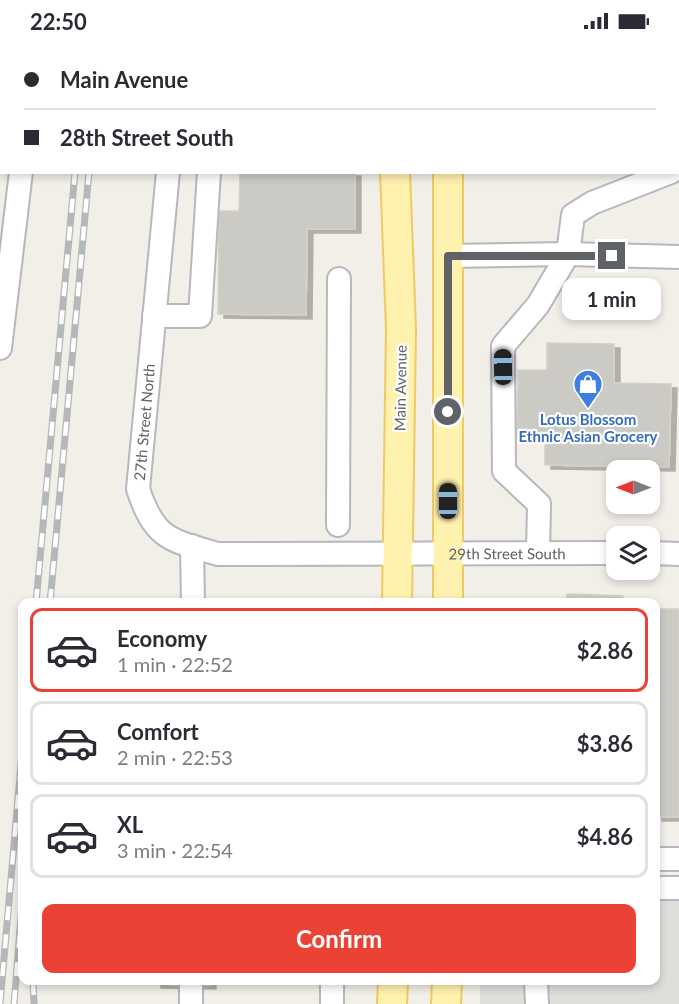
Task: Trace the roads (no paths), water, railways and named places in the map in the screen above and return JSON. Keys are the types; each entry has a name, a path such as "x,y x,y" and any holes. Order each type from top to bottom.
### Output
{"main road":[{"name":"Main Avenue","path":"395,174 400,329 398,598"},
{"path":"432,174 448,302"},
{"path":"447,598 448,174"},
{"path":"392,1004 393,985"},
{"path":"446,1004 447,985"}],"street":[{"path":"0,348 21,174"},
{"name":"27th Street North","path":"168,174 138,489 148,517 171,540 218,554 398,554"},
{"path":"154,316 200,316 209,174"},
{"path":"538,553 539,504 504,471 502,346 537,305 568,254 573,215 592,203 666,174"},
{"path":"448,256 568,254 679,257"},
{"path":"338,525 339,279"},
{"path":"192,546 193,598"},
{"name":"29th Street South","path":"398,554 606,553"},
{"path":"660,553 679,554"},
{"path":"660,859 679,859"},
{"path":"660,888 679,888"},
{"path":"191,985 191,1004"},
{"path":"332,985 332,1004"},
{"path":"536,985 537,1004"}],"railway":[{"path":"36,598 75,174"},
{"path":"50,598 89,174"},
{"path":"0,1004 18,799"},
{"path":"14,1004 18,955"},
{"path":"33,985 34,1004"}],"place":[{"name":"Lotus Blossom Ethnic Asian Grocery","path":"588,410"}]}
